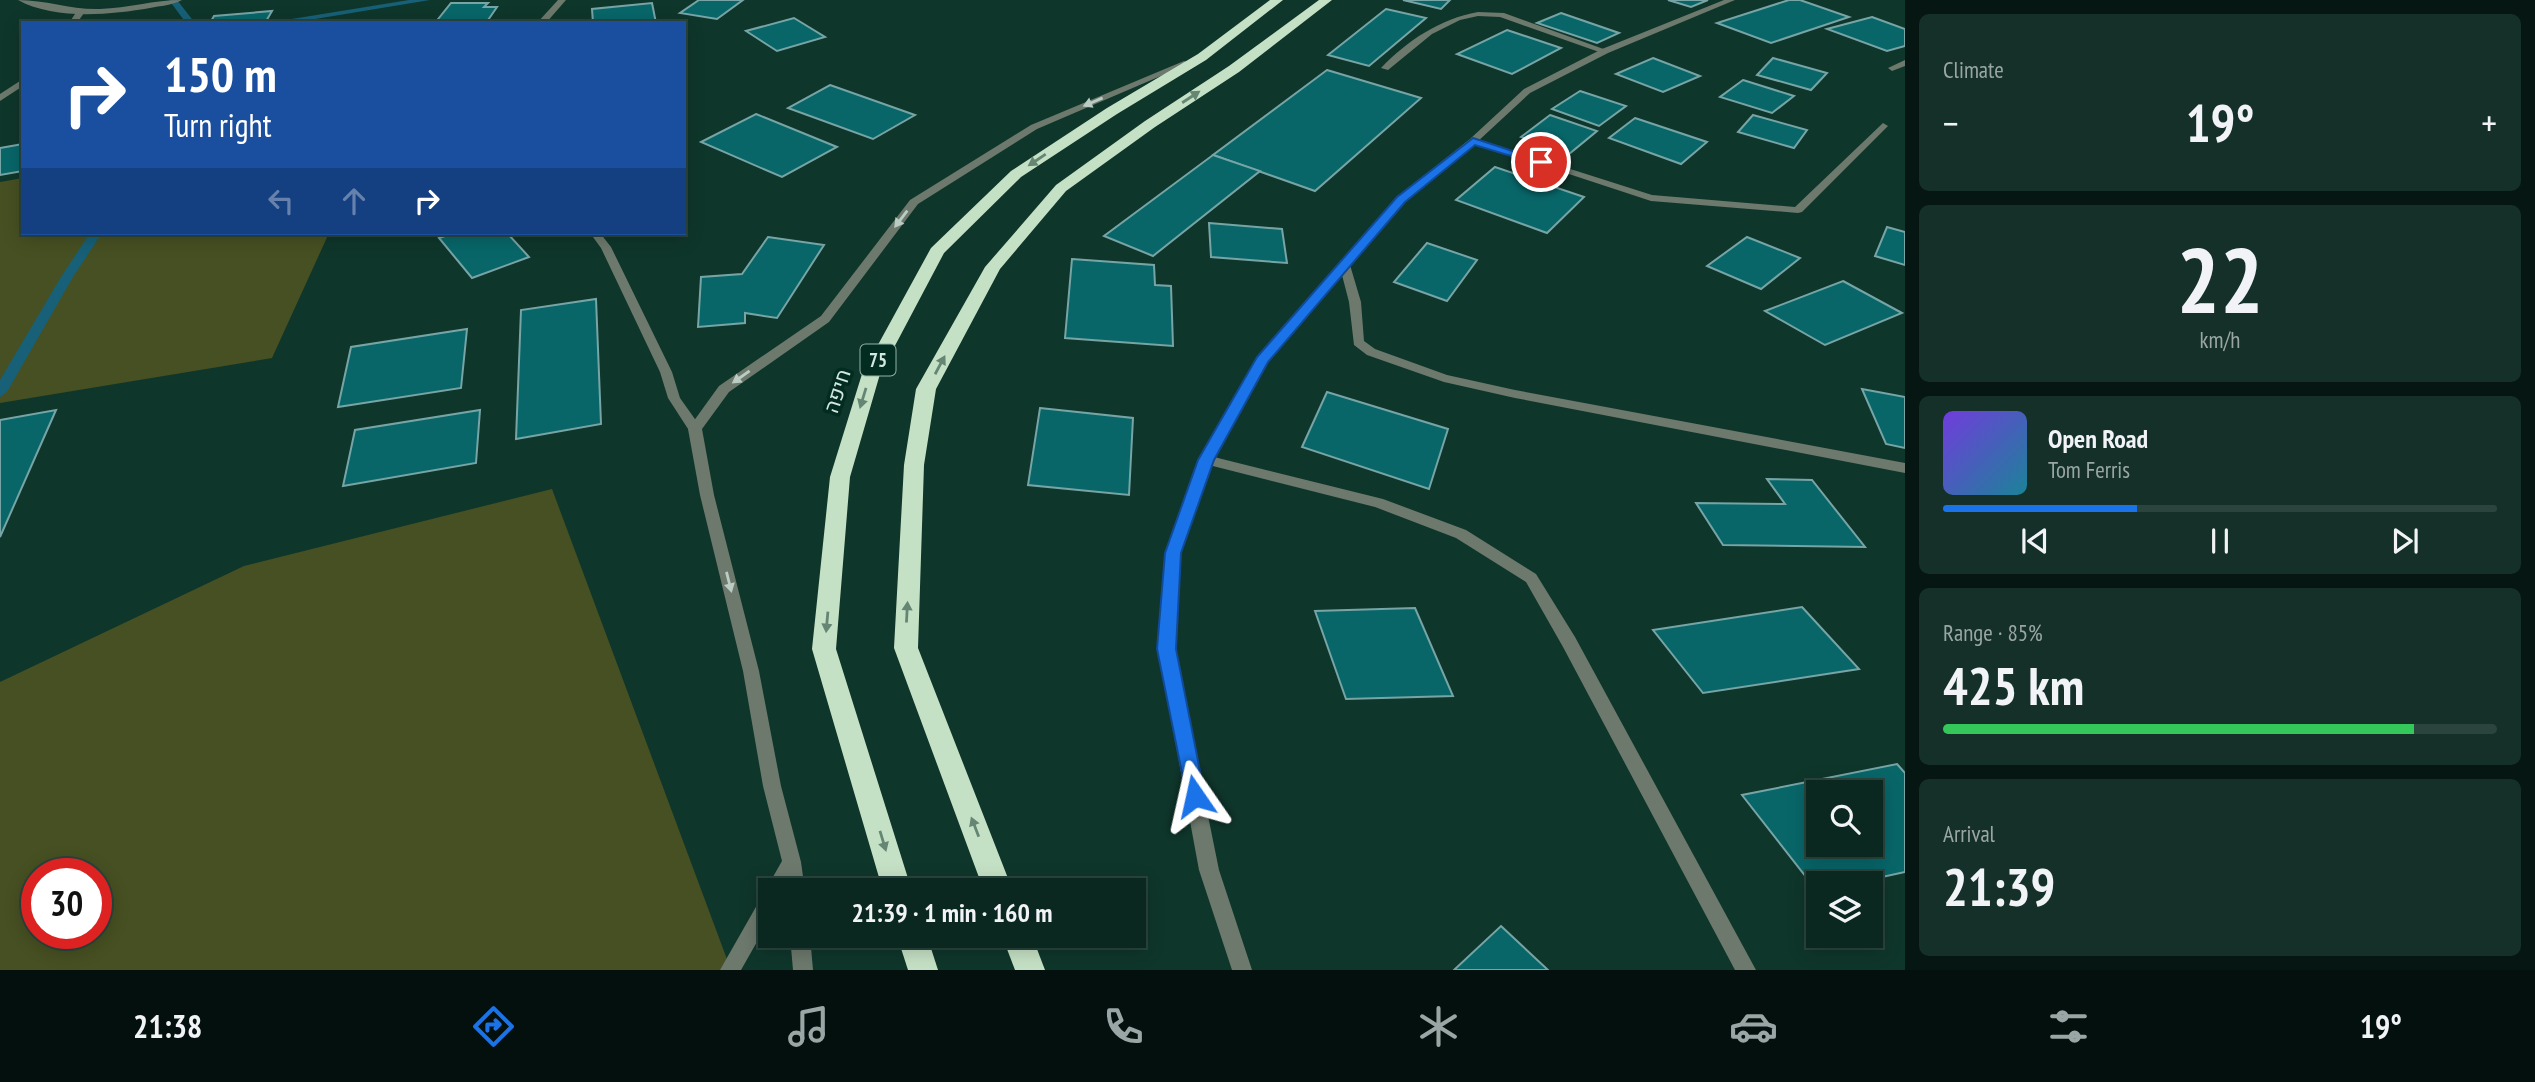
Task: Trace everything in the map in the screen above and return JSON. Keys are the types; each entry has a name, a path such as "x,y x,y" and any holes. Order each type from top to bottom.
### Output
{"highway":[{"name":"חיפה","path":"894,878 824,649 840,477 871,374 937,251 1016,174 1112,111 1202,57 1278,0"},
{"path":"994,878 906,648 914,465 926,390 993,267 1060,188 1234,69 1326,0"},
{"path":"1022,948 1030,970"}],"street":[{"path":"22,0 51,10 80,13 104,12 178,0"},
{"path":"543,21 562,0"},
{"path":"1242,970 1209,870 1166,649 1173,553 1206,460 1262,360 1401,200 1473,141 1527,91 1605,51 1731,0"},
{"path":"74,21 80,13"},
{"path":"1385,68 1429,32 1458,18 1478,14 1500,15 1605,51"},
{"path":"695,429 724,389 825,319 914,202 1034,127 1202,57"},
{"path":"1892,68 1905,63"},
{"path":"0,98 21,83"},
{"path":"1473,141 1651,198 1798,210 1883,125"},
{"path":"597,235 606,247 666,372 674,398 695,429 707,495 751,671 772,786 794,878"},
{"path":"1344,263 1355,302 1359,342 1371,352 1444,378 1515,394 1905,468"},
{"path":"1206,460 1378,503 1461,534 1531,578 1576,654 1746,970"},
{"path":"783,878 792,862"},
{"path":"730,970 758,921"},
{"path":"801,948 803,970"}],"green space":[{"path":"21,178 21,235 328,235 272,358 0,403 0,182"},
{"path":"552,489 731,970 0,970 0,682 244,566"}],"building":[{"path":"699,0 743,0 717,19 680,13"},
{"path":"1403,0 1450,0 1441,9"},
{"path":"1668,0 1708,0 1691,7"},
{"path":"1789,0 1800,0 1849,17 1771,43 1717,23"},
{"path":"451,3 488,3 484,7 497,7 487,21 437,21"},
{"path":"652,3 656,21 593,21 592,9"},
{"path":"1386,9 1426,18 1369,66 1328,55"},
{"path":"272,11 266,21 211,21 214,16"},
{"path":"1561,13 1619,33 1597,43 1537,23"},
{"path":"1872,17 1905,29 1905,46 1887,51 1827,29"},
{"path":"794,18 825,37 777,51 746,31"},
{"path":"1507,30 1561,48 1512,74 1457,54"},
{"path":"1653,58 1700,76 1663,92 1616,74"},
{"path":"1773,58 1827,73 1811,90 1757,75"},
{"path":"1327,70 1421,98 1315,191 1213,155"},
{"path":"1743,80 1794,96 1772,113 1720,97"},
{"path":"830,85 915,115 873,139 788,108"},
{"path":"1580,91 1626,106 1599,126 1552,109"},
{"path":"756,114 837,147 782,177 701,142"},
{"path":"1550,115 1597,131 1569,154 1521,137"},
{"path":"1753,115 1807,130 1794,148 1738,132"},
{"path":"1635,118 1707,142 1681,164 1609,138"},
{"path":"21,144 21,171 0,175 0,148"},
{"path":"1213,155 1260,171 1153,256 1104,236"},
{"path":"1495,167 1584,197 1547,233 1456,200"},
{"path":"1209,223 1282,229 1287,263 1211,257"},
{"path":"1887,227 1905,232 1905,265 1875,256"},
{"path":"448,235 509,235 529,257 472,278 439,238"},
{"path":"768,237 824,245 777,318 745,313 745,323 698,327 701,277 742,274"},
{"path":"1747,237 1800,258 1761,289 1707,266"},
{"path":"1427,243 1477,260 1447,301 1394,282"},
{"path":"1072,259 1154,265 1155,285 1171,286 1173,346 1065,338"},
{"path":"1843,281 1902,313 1825,345 1765,311"},
{"path":"596,299 601,424 516,439 521,310"},
{"path":"467,329 461,388 338,407 351,347"},
{"path":"1862,389 1905,397 1905,448 1886,444"},
{"path":"1327,392 1448,429 1429,489 1302,447"},
{"path":"1040,408 1133,418 1129,495 1028,485"},
{"path":"56,410 0,537 0,420"},
{"path":"480,410 476,463 343,486 355,430"},
{"path":"1767,479 1812,480 1865,547 1723,545 1696,503 1785,504"},
{"path":"1802,607 1859,669 1703,693 1653,630"},
{"path":"1415,608 1453,696 1346,699 1315,611"},
{"path":"1897,764 1905,773 1905,872 1883,877 1883,871 1806,871 1806,877 1742,795 1806,782 1806,857 1883,857 1883,780 1817,780"},
{"path":"1501,926 1548,970 1454,970"}],"waterway":[{"path":"173,0 189,21"},
{"path":"284,21 426,0"},
{"path":"0,392 95,235"}],"route":[{"path":"1195,796 1166,649 1173,553 1206,460 1262,360 1401,200 1473,141 1541,162"}]}
